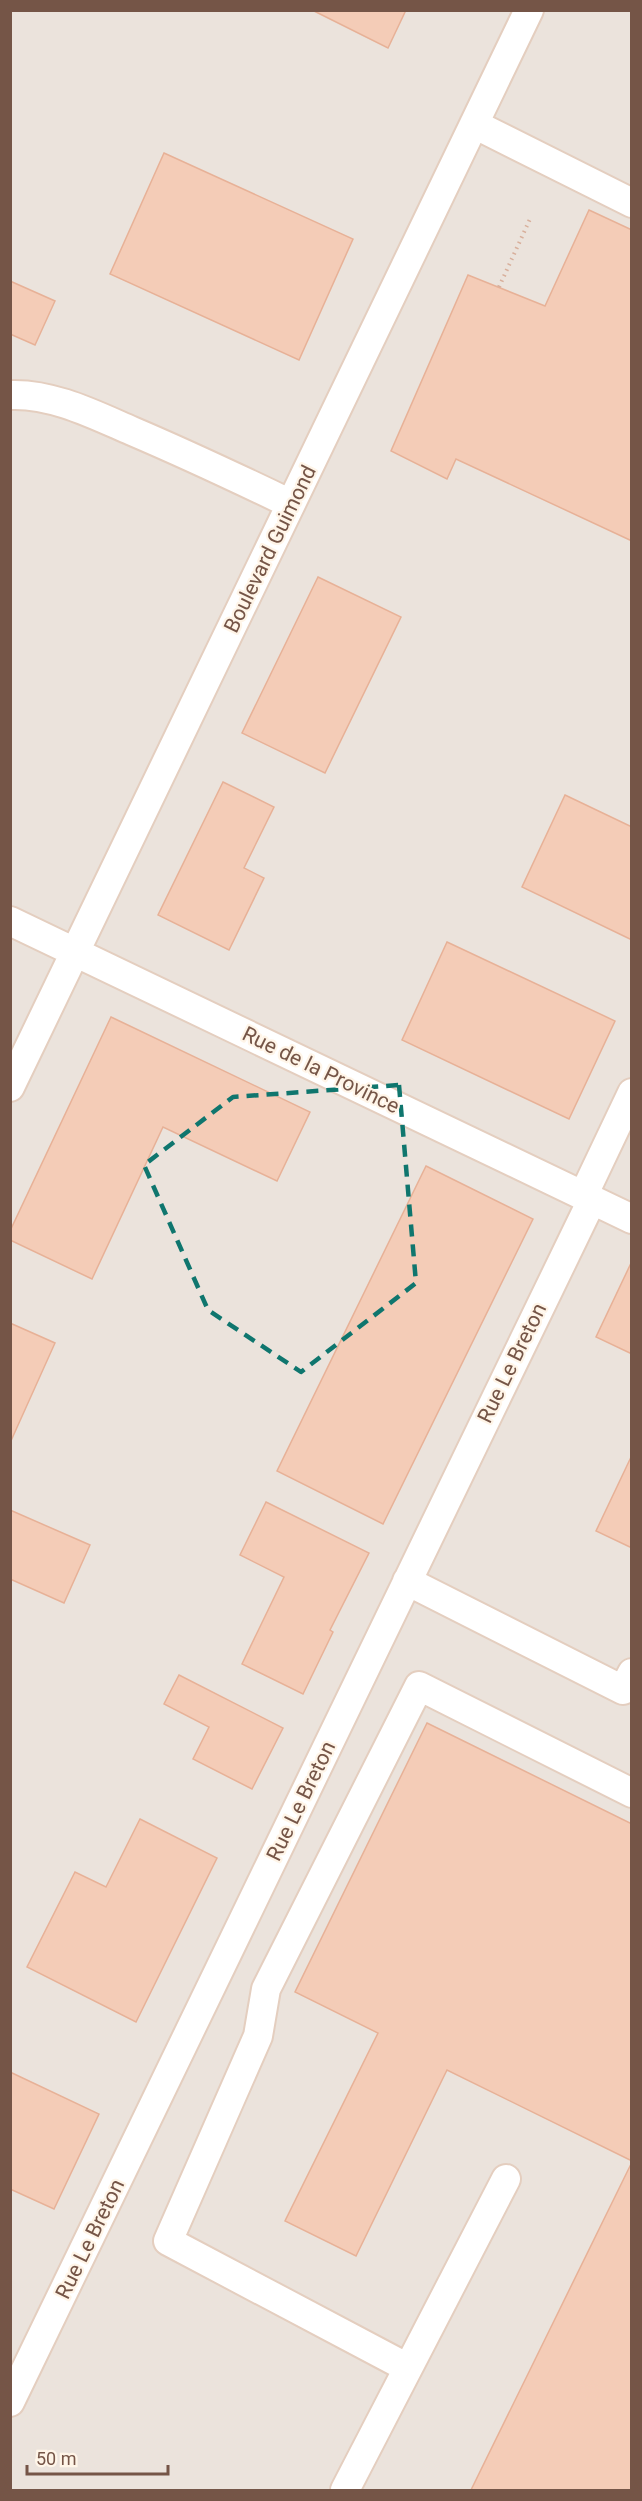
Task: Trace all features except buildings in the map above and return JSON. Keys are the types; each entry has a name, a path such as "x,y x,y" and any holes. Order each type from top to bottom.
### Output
{"street":[{"name":"Boulevard Guimond","path":"10,1087 529,10"},
{"path":"474,124 632,203"},
{"path":"10,395 28,394 90,413 179,451 291,504"},
{"name":"Rue de la Province","path":"10,921 632,1219"},
{"name":"Rue Le Breton","path":"10,2402 407,1581 587,1198 632,1093"},
{"path":"407,1581 623,1690 632,1673"},
{"path":"408,2368 168,2241 258,2036 266,1989 419,1686 632,1793"},
{"path":"345,2490 506,2179"}],"path":[{"path":"499,287 530,219"}],"highlighted area":[{"path":"399,1085 416,1283 301,1372 208,1310 144,1165 233,1097"}],"shaded area":[{"path":"11,11 631,11 631,2490 11,2490"}]}
